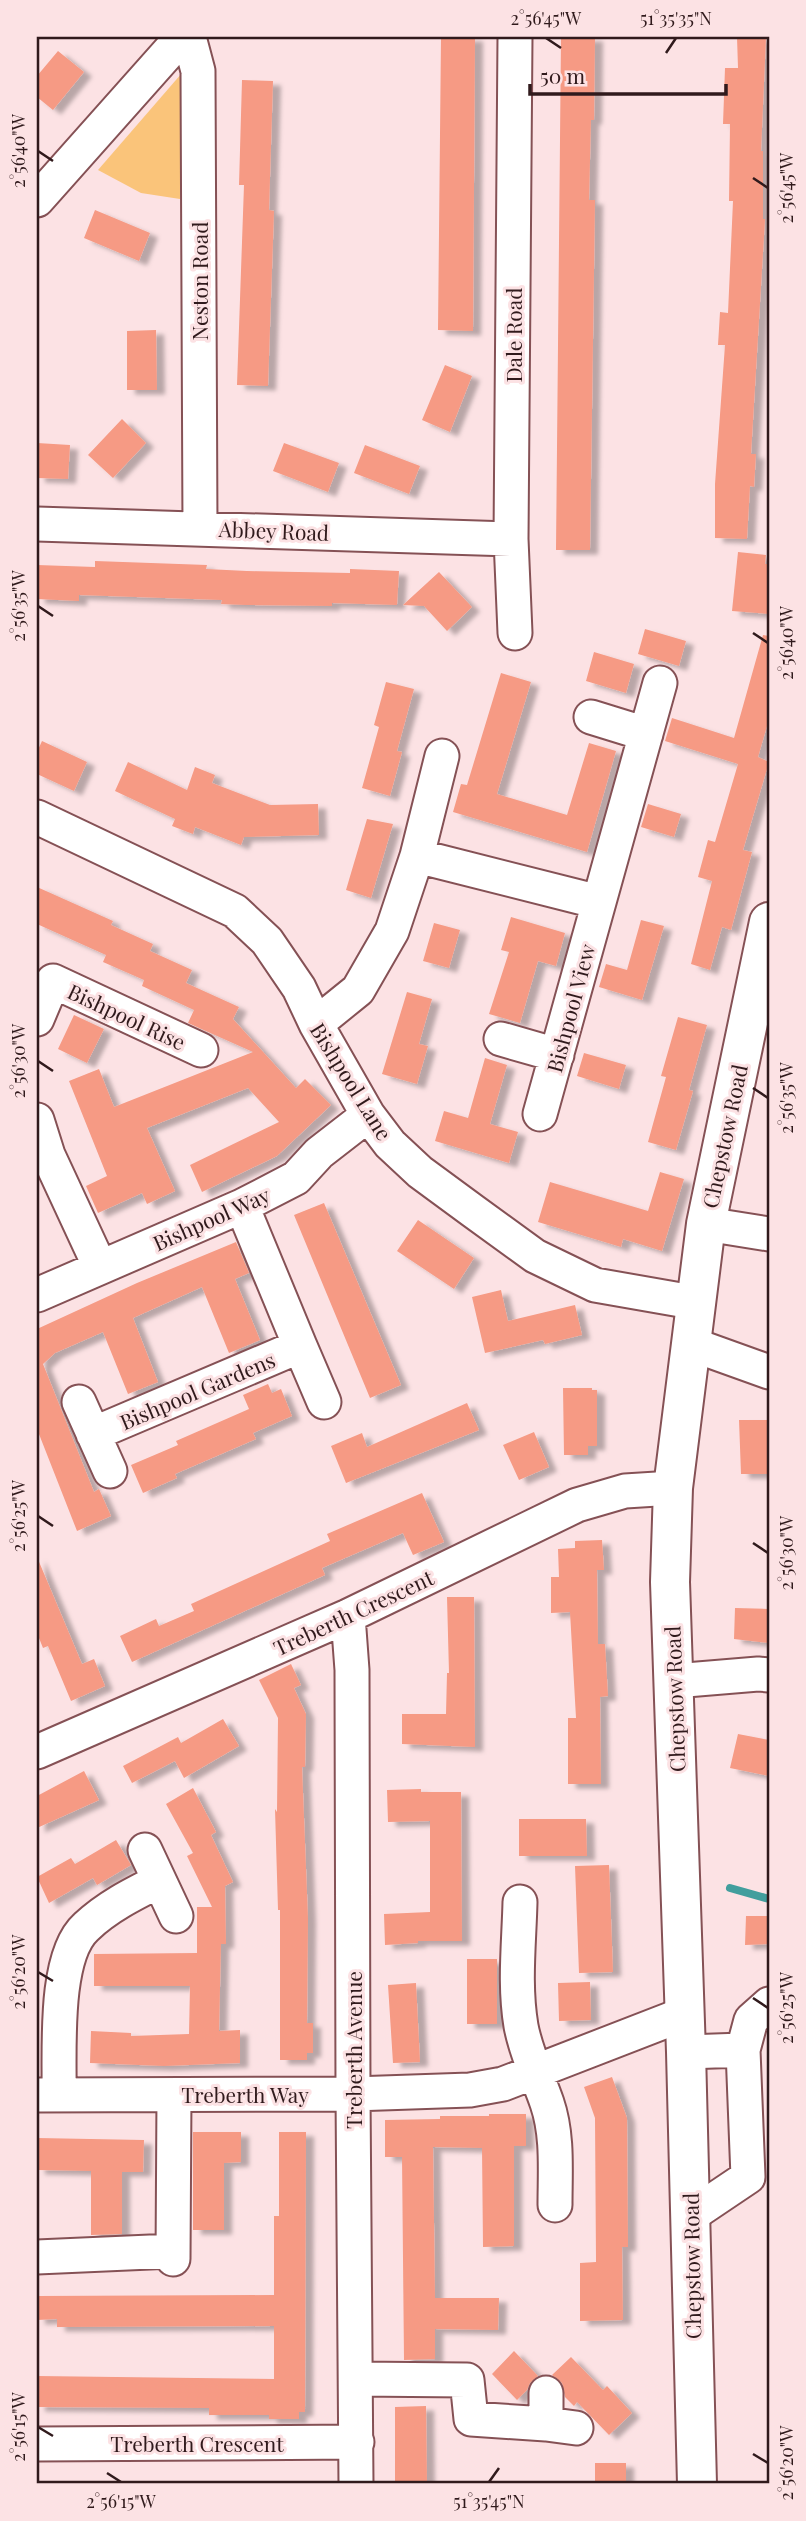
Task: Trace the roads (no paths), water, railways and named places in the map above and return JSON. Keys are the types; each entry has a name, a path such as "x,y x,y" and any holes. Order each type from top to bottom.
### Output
{"main road":[{"name":"Chepstow Road","path":"697,2484 670,1582 673,1488 706,1224 769,922"}],"street":[{"path":"37,200 181,37"},
{"name":"Neston Road","path":"188,37 198,71 200,528"},
{"name":"Dale Road","path":"515,37 512,538 515,633"},
{"name":"Abbey Road","path":"37,524 512,538"},
{"name":"Bishpool View","path":"540,1114 660,683"},
{"path":"591,717 646,734"},
{"path":"316,1024 358,990 392,931 417,856 442,756"},
{"name":"Bishpool Lane","path":"37,817 235,911 267,941 299,988 316,1024 368,1115 390,1144 420,1172 535,1256 595,1285 698,1303"},
{"path":"417,856 599,902"},
{"name":"Bishpool Rise","path":"37,1019 53,981 201,1050"},
{"path":"501,1039 557,1055"},
{"name":"Bishpool Way","path":"37,1295 242,1206 296,1178 319,1153 368,1115"},
{"path":"37,1120 48,1156 100,1266"},
{"name":"Bishpool Gardens","path":"242,1206 324,1402"},
{"path":"706,1224 769,1234"},
{"path":"691,1344 769,1372"},
{"name":"Bishpool Gardens","path":"93,1434 300,1346"},
{"name":"Bishpool Gardens","path":"79,1402 110,1471"},
{"name":"Treberth Crescent","path":"40,1743 348,1616 576,1505 625,1491 673,1488"},
{"name":"Treberth Avenue","path":"348,1616 352,1671 356,2484"},
{"path":"674,1681 769,1675"},
{"path":"145,1850 176,1916"},
{"path":"48,2095 67,1957 83,1928 113,1905 159,1881"},
{"path":"520,1902 517,1987 521,2027 534,2073 548,2104 555,2140 555,2205"},
{"path":"690,2216 748,2177 743,2050 751,2021 769,2004"},
{"name":"Treberth Way","path":"48,2095 353,2094 470,2090 503,2084 534,2073 684,2014"},
{"path":"686,2052 743,2050"},
{"path":"37,2257 173,2255 174,2095"},
{"path":"356,2379 467,2380 471,2419 556,2415"},
{"name":"Treberth Crescent","path":"37,2444 356,2442"}],"waterway":[{"path":"730,1888 769,1899"}]}
